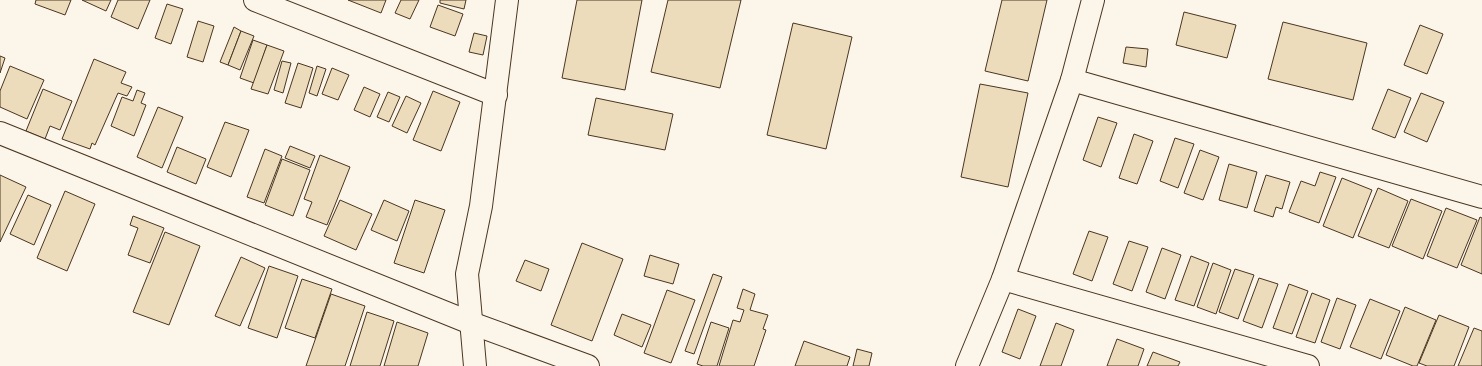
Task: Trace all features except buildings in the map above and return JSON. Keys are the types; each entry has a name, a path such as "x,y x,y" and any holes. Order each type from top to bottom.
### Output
{"street":[{"path":"255,0 496,95"},
{"path":"475,366 467,274 481,206 507,0"},
{"path":"967,366 1003,279 1072,80 1093,0"},
{"path":"1072,80 1482,197"},
{"path":"0,133 471,323 588,366"},
{"path":"1003,279 1308,366"}]}
